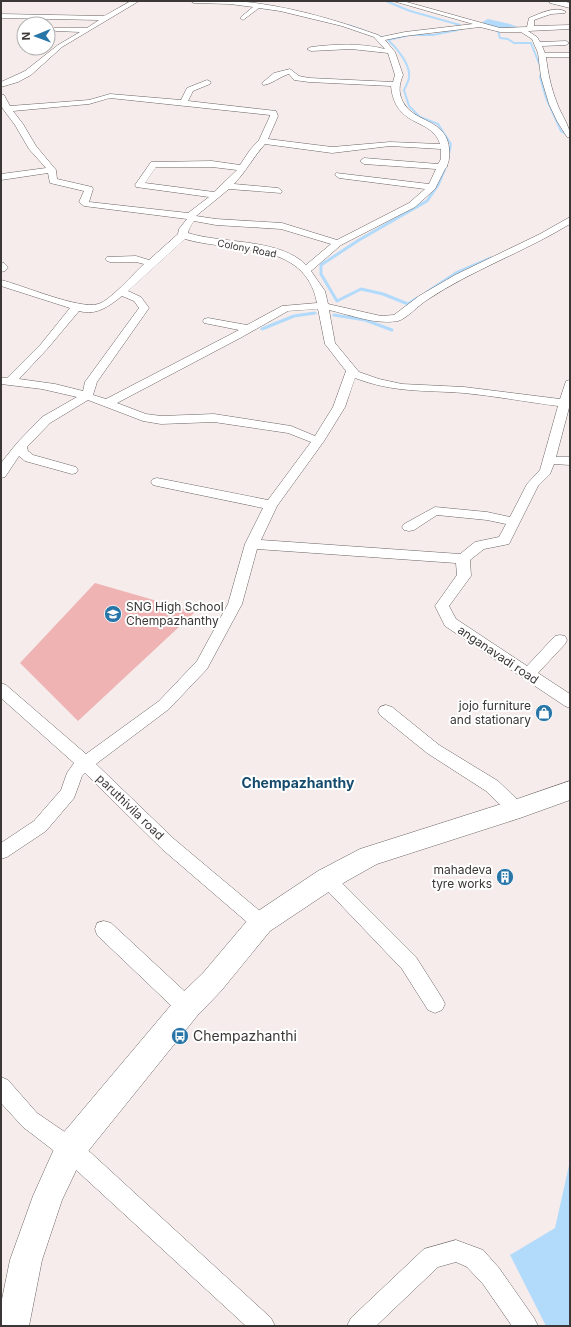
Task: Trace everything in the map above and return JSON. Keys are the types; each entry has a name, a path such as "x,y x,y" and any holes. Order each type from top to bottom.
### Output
{"main road":[{"path":"13,1326 26,1260 48,1196 70,1149 187,1007 212,982 261,923 327,879 369,856 517,810 570,790"}],"street":[{"path":"1,85 28,73 60,46 136,1"},
{"path":"194,1 206,4 235,2 280,9 369,32 381,39 391,52 398,75 396,95 403,110 410,116 434,128 442,137 446,159 432,188 412,205 338,243 306,270"},
{"path":"396,1 500,30 570,27"},
{"path":"553,1 570,6"},
{"path":"243,18 258,6"},
{"path":"530,28 531,19 550,12 563,12"},
{"path":"1,16 105,18"},
{"path":"381,39 405,34 484,25"},
{"path":"56,29 88,30"},
{"path":"522,30 535,38 542,55 545,77 553,104 560,121 570,135"},
{"path":"537,44 566,43"},
{"path":"311,49 354,46 374,48 391,52"},
{"path":"542,55 570,55"},
{"path":"266,83 277,75 290,71 298,78 309,80 396,84"},
{"path":"183,103 190,90 208,82"},
{"path":"1,283 76,308 84,309 102,307 121,292 183,235 184,229 191,217 227,186 243,168 253,152 263,141 274,116 273,113 110,96 89,102 5,108"},
{"path":"1,97 5,108 19,124 32,147 52,170 53,181 88,189 84,202 87,204 177,213 216,222 282,226 338,243"},
{"path":"263,141 318,149 402,154 443,167"},
{"path":"364,161 445,147"},
{"path":"217,194 139,185 154,164 212,164 243,168"},
{"path":"1,177 52,170"},
{"path":"339,175 432,188"},
{"path":"227,186 278,191"},
{"path":"107,403 137,389 286,308 324,306 381,319 397,318 423,298 459,277 543,236 570,220"},
{"name":"Colony Road","path":"183,235 196,239 231,243 277,252 299,262 320,291 330,344 352,372 376,382 402,387 464,390 563,404"},
{"path":"110,259 136,259 151,263"},
{"path":"1,265 3,267 1,269"},
{"path":"1,474 8,462 21,446 46,420 87,396 91,382 144,308 142,302 121,292"},
{"path":"5,381 30,363 76,308"},
{"path":"208,321 249,329"},
{"path":"1,852 40,826 68,793 75,773 85,763 164,705 202,665 234,604 252,544 272,505 318,441 338,407 352,372"},
{"path":"5,381 42,386 87,396 143,417 161,420 214,418 291,430 318,441"},
{"path":"252,544 464,559 480,545 504,541 533,484 546,471 563,404 570,384"},
{"path":"21,446 22,452 29,458 72,470"},
{"path":"549,460 570,461"},
{"path":"158,482 272,505"},
{"path":"409,527 435,511 487,516 514,522"},
{"name":"anganavadi road","path":"464,559 464,576 442,606 450,622 570,702"},
{"path":"528,675 560,640"},
{"name":"paruthivila road","path":"1,689 85,763 168,844 261,923"},
{"path":"386,711 433,749 492,786 517,810"},
{"path":"327,879 409,963 435,1004"},
{"path":"104,929 187,1007"},
{"path":"1,1087 30,1120 70,1149 263,1326"},
{"path":"359,1326 432,1257 456,1251 475,1258 491,1276 526,1326"}],"shaded area":[{"path":"95,583 195,612 78,721 20,663"}],"water":[{"path":"488,19 520,28 495,28 482,22"},
{"path":"570,1161 570,1326 546,1326 510,1255 555,1228"}],"waterway":[{"path":"386,1 410,11 460,25"},
{"path":"348,25 381,37"},
{"path":"450,148 451,144 438,124 420,117 409,106 404,90 409,78 408,68 399,52 388,40 410,35 433,35 462,29"},
{"path":"498,31 500,38 508,39 514,43 531,43 542,71 540,77 546,98 561,131 570,137"},
{"path":"417,298 408,304 383,294 361,289 337,301 321,274 321,265 359,240 427,201 438,185 446,166 450,147"},
{"path":"427,292 456,273 491,258"},
{"path":"262,329 294,316 315,313"},
{"path":"334,315 365,320 392,330"}],"place":[{"name":"SNG High School Chempazhanthy","path":"113,614"},
{"name":"jojo furniture and stationary","path":"544,713"},
{"name":"mahadeva tyre works","path":"505,877"},
{"name":"Chempazhanthi","path":"180,1036"}],"district":[{"name":"Chempazhanthy","path":"298,783"}]}
